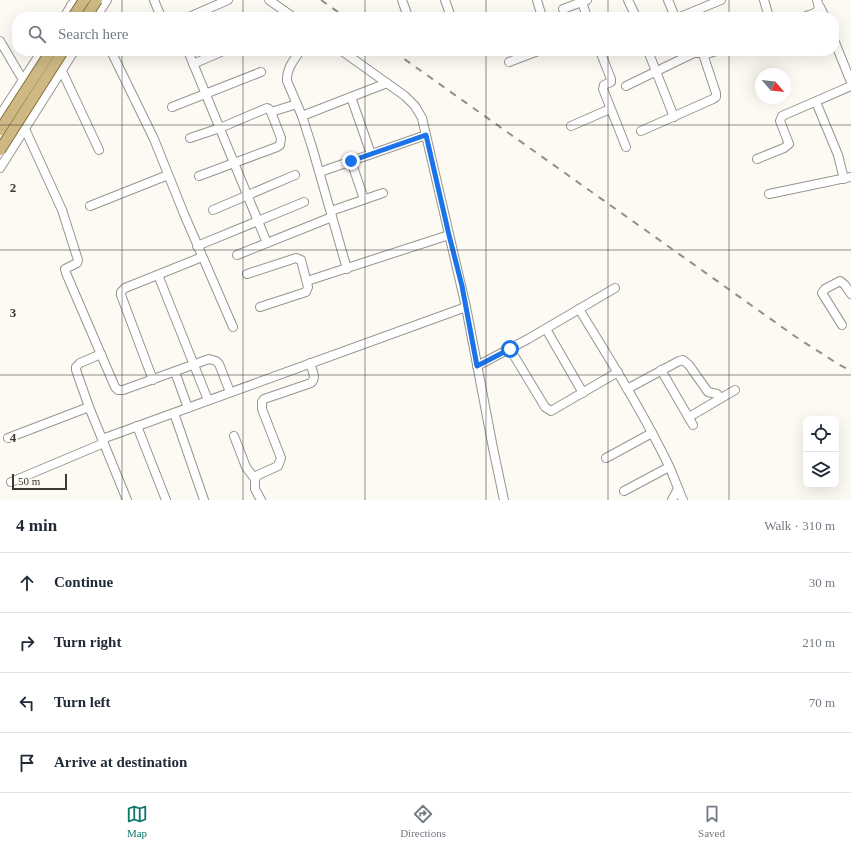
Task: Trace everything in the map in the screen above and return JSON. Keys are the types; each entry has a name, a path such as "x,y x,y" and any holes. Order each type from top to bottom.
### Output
{"main road":[{"path":"76,12 84,0"},
{"path":"89,12 97,0"},
{"path":"0,130 48,56"},
{"path":"0,150 60,56"}],"street":[{"path":"99,12 107,0"},
{"path":"154,0 159,12"},
{"path":"200,12 228,0"},
{"path":"269,0 286,12"},
{"path":"402,0 406,12"},
{"path":"445,0 449,12"},
{"path":"537,0 541,12"},
{"path":"628,0 634,12"},
{"path":"668,0 673,12"},
{"path":"692,12 721,0"},
{"path":"764,0 768,12"},
{"path":"563,9 585,1 586,12"},
{"path":"67,12 73,2 85,12"},
{"path":"816,12 819,10 818,3"},
{"path":"818,3 822,12"},
{"path":"0,42 23,80"},
{"path":"839,52 851,82"},
{"path":"38,56 1,114 26,129 66,220 78,260 65,270 115,387 118,390 123,390 209,359 216,361 219,364 230,392"},
{"path":"44,56 62,70 99,150"},
{"path":"0,168 71,56"},
{"path":"113,56 147,124 197,246 233,327"},
{"path":"190,56 267,243"},
{"path":"194,64 212,56"},
{"path":"297,56 288,69 286,76 287,81 302,116 320,172 347,269"},
{"path":"349,56 405,96 415,106 422,118 466,307 504,500"},
{"path":"509,62 525,56"},
{"path":"602,56 611,79 610,82 603,87 610,109 626,147"},
{"path":"650,56 674,117"},
{"path":"626,86 688,56"},
{"path":"641,130 674,117 716,97 716,93 704,61 705,56"},
{"path":"172,107 261,72"},
{"path":"302,116 387,83"},
{"path":"757,159 784,148 789,144 780,122 782,116 851,86"},
{"path":"351,97 371,154"},
{"path":"769,194 847,178 816,102"},
{"path":"271,112 297,104"},
{"path":"190,138 220,128 267,108 271,112 281,138 280,145 277,147 199,176"},
{"path":"571,126 610,109"},
{"path":"320,172 426,135"},
{"path":"351,161 364,199"},
{"path":"90,206 168,176"},
{"path":"213,210 295,176"},
{"path":"237,255 364,199 382,193"},
{"path":"197,246 304,202"},
{"path":"307,282 449,235"},
{"path":"154,380 121,292 125,288 202,257"},
{"path":"247,274 298,258 301,260 308,287 306,292 260,307"},
{"path":"158,275 208,400"},
{"path":"842,325 822,293 825,289 840,281 846,285 851,294"},
{"path":"477,366 546,329 615,288"},
{"path":"11,482 136,426 466,307"},
{"path":"579,309 618,372 652,433 683,500"},
{"path":"546,329 584,393"},
{"path":"510,349 547,410 551,411 618,372"},
{"path":"101,354 80,363 76,367 89,406 127,500"},
{"path":"627,388 683,360 689,365 708,392 717,394 721,398"},
{"path":"255,479 258,475 278,466 281,462 281,458 262,409 262,402 264,399 314,381 310,363"},
{"path":"661,370 693,425"},
{"path":"175,372 188,408"},
{"path":"689,418 735,390"},
{"path":"8,438 89,406"},
{"path":"174,413 204,500"},
{"path":"136,426 166,500"},
{"path":"606,458 652,433"},
{"path":"234,436 246,467 255,479 255,489 261,500"},
{"path":"624,491 669,467"},
{"path":"672,500 678,489"}],"railway":[{"path":"321,0 338,12"},
{"path":"400,56 796,337 851,371"}],"route":[{"path":"351,161 426,135 433,170 462,286 477,366 510,349"}]}
